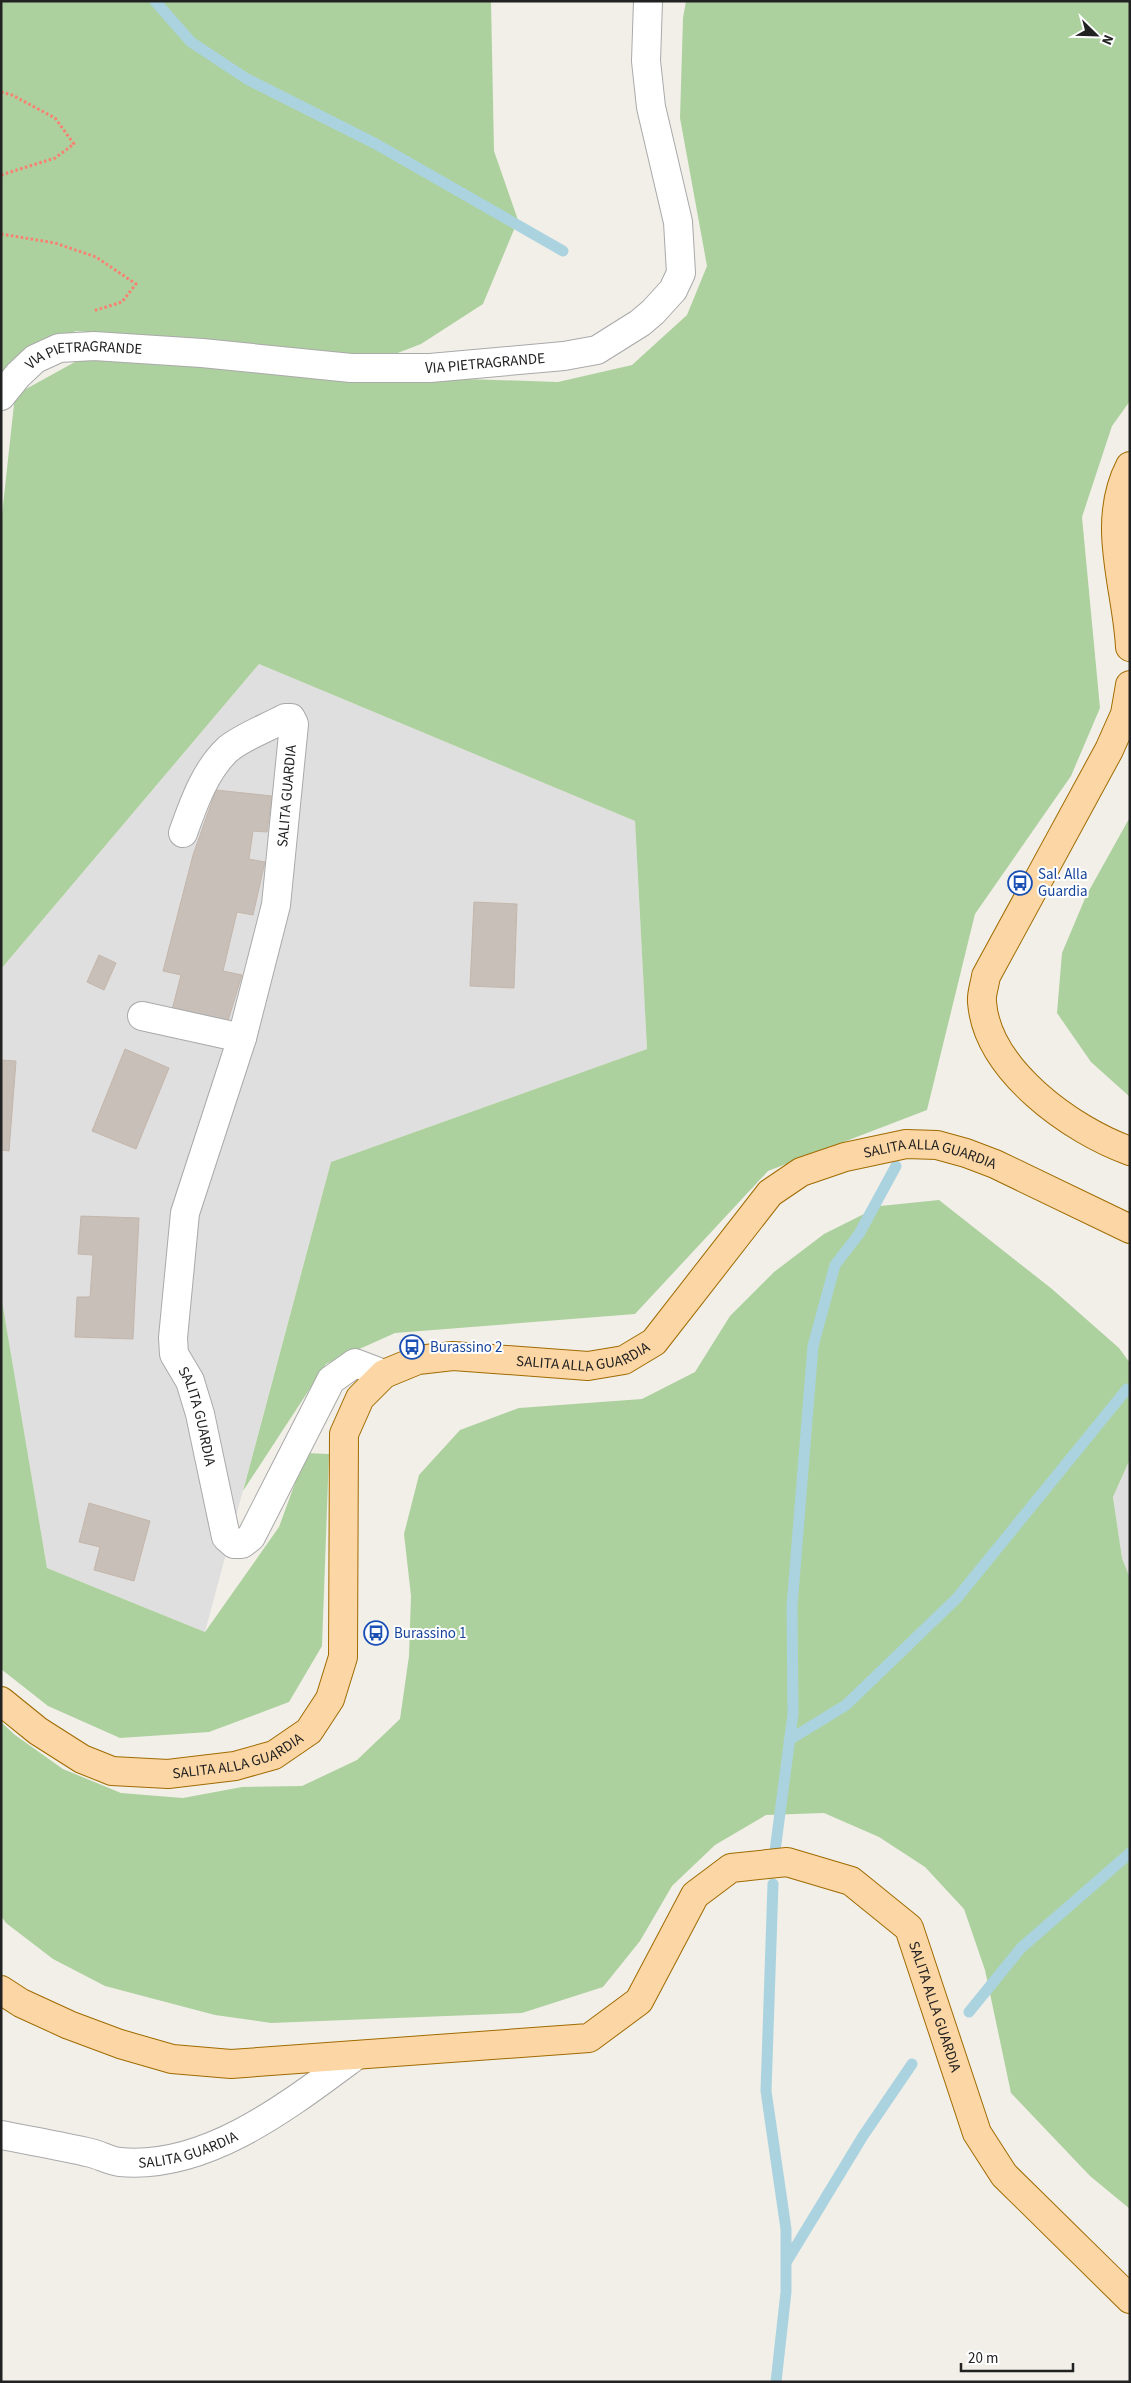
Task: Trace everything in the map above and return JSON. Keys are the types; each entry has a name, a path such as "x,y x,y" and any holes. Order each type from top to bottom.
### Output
{"main road":[{"path":"1130,466 1124,478 1116,507 1115,546 1129,622 1130,648"},
{"path":"1130,685 1125,714 1109,750 986,976 982,1001 990,1037 1010,1069 1046,1102 1084,1129 1130,1151"},
{"name":"SALITA ALLA GUARDIA","path":"1,1701 38,1731 82,1760 112,1771 168,1774 235,1766 274,1755 308,1731 330,1699 343,1657 344,1434 360,1398 384,1374 418,1360 453,1356 588,1366 624,1360 654,1342 770,1193 801,1172 845,1156 906,1144 937,1145 966,1152 995,1164 1130,1229"},
{"name":"SALITA ALLA GUARDIA","path":"1,1990 21,2003 69,2025 120,2044 172,2059 231,2064 354,2057 589,2038 639,2001 695,1895 731,1868 787,1862 851,1882 909,1928 978,2133 1004,2175 1130,2299"}],"street":[{"name":"VIA PIETRAGRANDE","path":"1,396 34,359 59,348 94,346 202,353 351,368 430,368 564,356 597,350 604,346 640,323 653,312 672,290 681,273 678,222 651,107 646,61 648,1"},
{"name":"SALITA GUARDIA","path":"183,833 194,803 207,778 228,749 285,718 291,718 294,724 276,905 242,1038 185,1213 173,1338 174,1354 190,1381 200,1414 226,1537 234,1544 242,1544 251,1537 331,1380 355,1363 384,1374"},
{"path":"142,1016 242,1038"},
{"name":"SALITA GUARDIA","path":"1,2135 92,2153 118,2162 148,2162 185,2155 218,2145 298,2098 354,2057"}],"path":[{"path":"1,92 12,95 55,118 74,144 55,158 1,175"},
{"path":"1,234 55,243 96,257 136,284 122,302 89,312"}],"shaded area":[{"path":"259,664 635,821 647,1049 331,1162 205,1632 47,1568 1,1295 1,969"},
{"path":"1130,1459 1130,1578 1122,1558 1113,1497"}],"green space":[{"path":"1,1 491,1 494,151 518,220 483,304 421,344 382,359 76,331 28,353 1,379"},
{"path":"686,1 1130,1 1130,401 1112,426 1082,517 1100,708 1071,776 975,914 927,1110 768,1171 635,1314 395,1333 326,1364 243,1491 331,1162 647,1049 635,821 259,664 1,969 1,524 15,395 84,357 379,376 558,382 632,365 687,315 707,266 680,118 683,18"},
{"path":"1130,817 1130,1097 1091,1062 1057,1013 1062,953 1086,896"},
{"path":"939,1200 1052,1289 1119,1348 1130,1363 1130,1459 1113,1497 1122,1558 1130,1578 1130,2209 1090,2176 1011,2093 985,1970 964,1909 925,1867 879,1837 824,1813 766,1815 715,1845 672,1886 640,1941 603,1987 522,2013 271,2023 215,2015 105,1986 53,1959 6,1923 1,1916 1,1722 15,1735 63,1769 121,1793 183,1798 242,1787 302,1786 357,1760 400,1719 409,1656 411,1596 404,1534 419,1475 460,1430 519,1408 642,1399 695,1372 730,1316 774,1272 824,1234 880,1206"},
{"path":"1,1295 47,1568 205,1632 279,1527 306,1453 329,1454 322,1646 289,1702 209,1732 120,1738 48,1706 1,1669"}],"building":[{"path":"216,790 272,796 267,832 253,831 249,859 265,862 253,915 237,912 223,971 242,975 228,1021 172,1010 181,975 163,971 193,855"},
{"path":"474,902 517,904 514,988 470,986"},
{"path":"99,955 116,963 104,990 87,982"},
{"path":"125,1049 169,1068 136,1149 92,1131"},
{"path":"1,1060 16,1061 9,1151 1,1150"},
{"path":"81,1216 139,1218 133,1339 75,1337 77,1297 90,1297 93,1255 78,1254"},
{"path":"89,1503 150,1521 134,1581 94,1570 100,1547 79,1542"}],"waterway":[{"path":"155,1 191,42 247,79 376,144 563,251"},
{"path":"775,1851 793,1714 792,1606 813,1346 835,1265 859,1234 896,1166"},
{"path":"789,1740 846,1705 957,1598 1127,1389"},
{"path":"969,2012 1021,1948 1130,1853"},
{"path":"773,1884 766,2091 786,2229 786,2292 776,2382"},
{"path":"787,2261 863,2136 912,2064"}],"place":[{"name":"Sal. Alla Guardia","path":"1020,883"},
{"name":"Burassino 2","path":"412,1347"},
{"name":"Burassino 1","path":"376,1633"}]}
